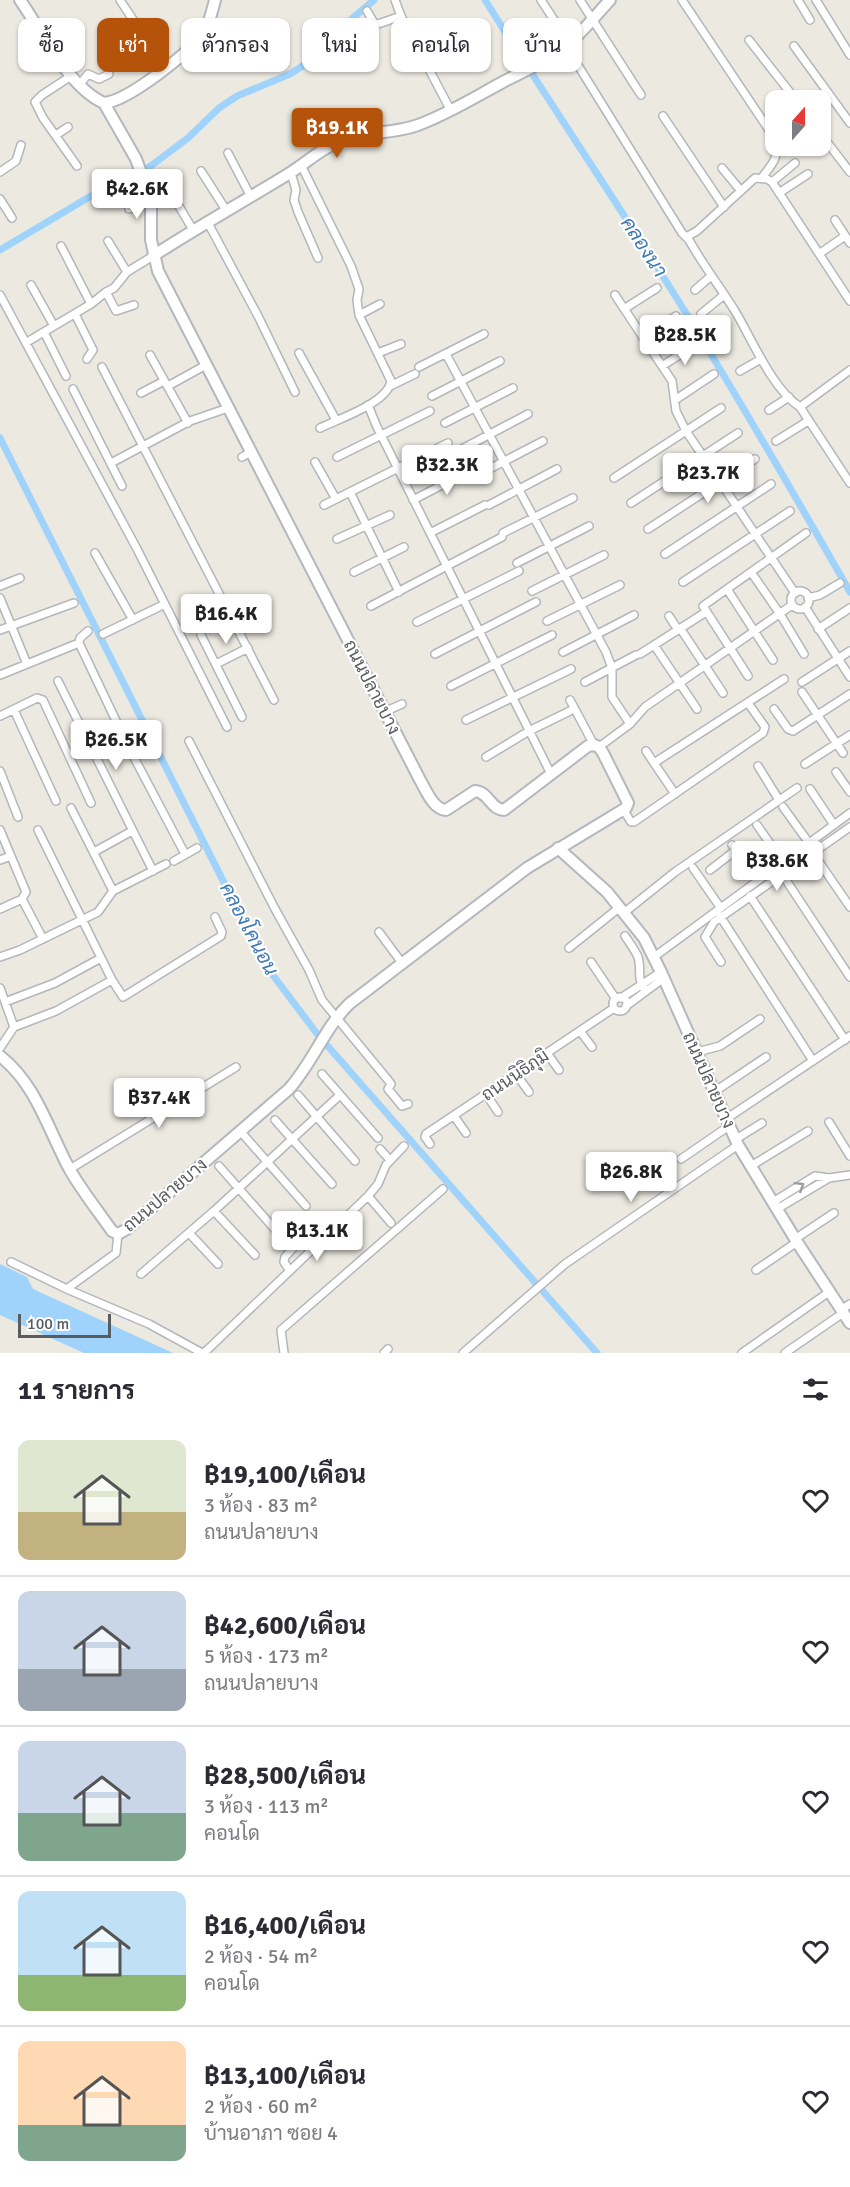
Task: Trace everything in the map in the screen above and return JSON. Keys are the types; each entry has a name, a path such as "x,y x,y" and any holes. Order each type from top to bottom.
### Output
{"street":[{"path":"20,0 76,80 95,98 104,103 125,96 159,72"},
{"path":"120,0 132,18"},
{"path":"169,65 203,33 215,0"},
{"path":"395,0 412,39 451,111"},
{"path":"541,0 552,18"},
{"path":"580,0 641,95"},
{"path":"582,28 610,0"},
{"path":"682,0 765,123"},
{"path":"798,0 810,20"},
{"path":"816,0 850,55"},
{"path":"367,11 376,24 401,16"},
{"path":"749,40 788,90"},
{"path":"794,46 850,123"},
{"path":"582,69 682,233 687,237 724,295 761,359 789,398 800,407 850,483"},
{"path":"27,342 114,288 127,272 226,210 291,173 315,154 342,140 416,126 451,111 524,72"},
{"path":"77,166 43,118 36,102 42,95 88,74 99,79 109,74"},
{"name":"ถนนปลายบาง","path":"104,103 136,159 151,200 151,240 158,271 228,408 246,455 434,803 442,810 446,810 475,791 480,791 496,808 504,810 588,746 596,746"},
{"path":"663,116 724,207"},
{"path":"56,135 68,127"},
{"path":"0,172 16,161 21,145"},
{"path":"831,146 849,168"},
{"path":"228,153 251,197"},
{"path":"762,178 776,156"},
{"path":"772,182 795,163"},
{"path":"301,165 351,266 359,289 357,300 359,315 391,381 390,386"},
{"path":"722,168 741,191"},
{"path":"201,171 226,210"},
{"path":"291,173 296,190 294,200 318,258"},
{"path":"778,193 808,174"},
{"path":"687,237 697,231 755,178 762,178 772,182 850,301"},
{"path":"170,191 193,230"},
{"path":"0,199 12,218"},
{"path":"129,209 151,200"},
{"path":"819,254 848,239 834,220"},
{"path":"208,223 258,316 295,393"},
{"path":"108,241 127,272"},
{"path":"61,246 91,304"},
{"path":"695,290 711,276"},
{"path":"31,285 54,326"},
{"path":"624,309 657,288"},
{"path":"106,292 116,310 134,305"},
{"path":"0,295 165,604 227,727"},
{"path":"615,295 672,381 678,417 686,431 795,593"},
{"path":"701,314 724,295"},
{"path":"359,315 380,304"},
{"path":"75,314 93,350 87,359"},
{"path":"643,338 676,316"},
{"path":"44,332 66,376"},
{"path":"320,428 368,405 384,394 390,386 484,334"},
{"path":"378,353 401,344"},
{"path":"662,366 695,345"},
{"path":"299,352 336,420"},
{"path":"446,354 597,635 612,668 612,697 630,724"},
{"path":"150,355 188,423"},
{"path":"740,371 761,359"},
{"path":"432,396 500,361"},
{"path":"141,393 206,365"},
{"path":"102,367 274,700"},
{"path":"800,407 850,370"},
{"path":"675,400 714,374"},
{"path":"445,423 513,388"},
{"path":"73,389 122,486"},
{"path":"769,410 789,398"},
{"path":"368,405 397,468 551,774"},
{"path":"111,463 188,423 228,408"},
{"path":"614,478 721,408"},
{"path":"337,457 430,411"},
{"path":"460,450 528,414"},
{"path":"776,441 808,421"},
{"path":"631,503 738,433"},
{"path":"413,500 504,462 543,441"},
{"path":"324,505 448,443"},
{"path":"648,529 755,459"},
{"path":"315,462 336,499"},
{"path":"430,533 557,469"},
{"path":"665,554 771,484"},
{"path":"350,492 399,592"},
{"path":"371,606 573,498"},
{"path":"683,582 790,511"},
{"path":"337,539 390,515"},
{"path":"517,563 589,526"},
{"path":"748,676 706,612 704,605 806,533"},
{"path":"354,573 404,547"},
{"path":"95,553 133,620"},
{"path":"532,591 604,555"},
{"path":"417,622 519,571"},
{"path":"751,572 804,654"},
{"path":"0,586 20,578"},
{"path":"808,598 820,595 840,583"},
{"path":"547,621 620,585"},
{"path":"727,589 773,660"},
{"path":"805,608 798,609 792,605 791,598 795,593 801,591 808,598"},
{"path":"0,598 27,664"},
{"path":"808,598 805,608 850,677"},
{"path":"435,654 536,602"},
{"path":"0,630 74,603"},
{"path":"103,634 165,604"},
{"path":"596,746 630,724 645,707 678,683 792,605"},
{"path":"818,629 850,608"},
{"path":"585,682 654,645 706,612"},
{"path":"563,652 634,615"},
{"path":"669,616 723,693"},
{"path":"88,631 80,638 79,643 128,746 185,854"},
{"path":"201,635 242,717"},
{"path":"451,686 552,635"},
{"path":"0,675 79,643"},
{"path":"654,645 697,710"},
{"path":"216,664 248,648"},
{"path":"802,682 850,651"},
{"path":"466,720 571,669"},
{"path":"654,763 784,679"},
{"path":"58,681 153,871"},
{"path":"802,692 843,753"},
{"path":"774,709 790,731 850,694"},
{"path":"0,716 37,698 43,699 91,803"},
{"path":"570,700 627,800 628,805 623,809 632,823 763,733 765,727 748,703"},
{"path":"384,712 402,704"},
{"path":"14,710 56,801"},
{"path":"486,757 529,730 570,711"},
{"path":"805,764 850,735"},
{"path":"189,741 275,909 309,970 322,1000 389,1082 388,1089 402,1106 408,1104"},
{"path":"646,751 675,794"},
{"path":"758,766 779,800"},
{"path":"0,771 18,817"},
{"path":"836,772 850,792"},
{"path":"569,948 797,788"},
{"path":"810,789 834,825"},
{"path":"783,807 808,843"},
{"path":"71,808 113,891"},
{"name":"ถนนปลายบาง","path":"0,1056 21,1077 34,1095 70,1169 112,1231 118,1234 128,1229 241,1132 297,1080 336,1017 349,1004 527,868 623,809"},
{"path":"654,957 850,813"},
{"path":"757,825 783,862"},
{"path":"721,962 705,937 711,925 720,916 847,829 850,840"},
{"path":"0,830 26,892 22,899 0,909"},
{"path":"38,830 121,996 127,995 221,936 222,932 215,917"},
{"path":"94,852 132,831"},
{"path":"174,861 196,848"},
{"name":"ถนนปลายบาง","path":"558,848 607,892 644,938 663,975 737,1142 829,1292 845,1309 850,1323"},
{"path":"710,870 734,848 757,880"},
{"path":"813,853 850,907"},
{"path":"0,860 11,856"},
{"path":"0,957 98,912 113,891 166,864"},
{"path":"693,868 720,907"},
{"path":"782,874 850,977"},
{"path":"681,1159 847,1038 750,896"},
{"path":"22,899 43,939"},
{"path":"720,916 813,1061"},
{"path":"380,932 402,963"},
{"path":"625,936 637,954 638,976 643,988"},
{"path":"5,1002 55,983 101,958"},
{"path":"591,962 618,998 625,1000 626,1006"},
{"path":"643,988 621,1011 614,1008 613,1003 618,998 643,988 663,975"},
{"path":"0,1048 14,1027 56,1011 112,980"},
{"path":"0,988 14,1027"},
{"name":"ถนนนิธิภุมิ","path":"430,1144 425,1137 426,1134 614,1008"},
{"path":"697,1052 720,1046 760,1019"},
{"path":"580,1031 592,1047"},
{"path":"547,1053 559,1070"},
{"path":"714,1092 766,1057"},
{"path":"70,1169 236,1067"},
{"path":"321,1074 378,1138"},
{"path":"516,1074 529,1092"},
{"path":"486,1094 498,1112"},
{"path":"298,1095 355,1161"},
{"path":"141,1274 214,1211 340,1095"},
{"path":"454,1116 466,1132"},
{"path":"274,1120 332,1184"},
{"path":"829,1122 850,1156"},
{"path":"463,1353 565,1263 762,1123"},
{"path":"751,1166 807,1131"},
{"path":"241,1132 306,1206"},
{"path":"11,1262 149,1324 203,1353 368,1196 378,1184 390,1160 404,1146"},
{"path":"380,1149 390,1160"},
{"path":"219,1166 279,1234"},
{"path":"775,1206 815,1176 829,1178 850,1175"},
{"path":"284,1353 281,1330 443,1189"},
{"path":"368,1196 391,1223"},
{"path":"214,1211 255,1255"},
{"path":"756,1270 834,1213"},
{"path":"290,1271 284,1262 285,1257 320,1218"},
{"path":"189,1233 218,1264"},
{"path":"68,1288 116,1253 118,1234"},
{"path":"742,1353 829,1292"},
{"path":"785,1353 845,1309"}],"water":[{"path":"0,1264 27,1277 33,1289 173,1353 84,1353 0,1315"}],"waterway":[{"path":"0,250 106,187 135,176 152,165 188,138 219,108 237,96 290,74 304,65 330,42 340,29 374,0"},
{"name":"คลองนา","path":"485,0 689,318 850,592"},
{"name":"คลองโคนอน","path":"0,438 266,966 318,1035 597,1353"}]}
